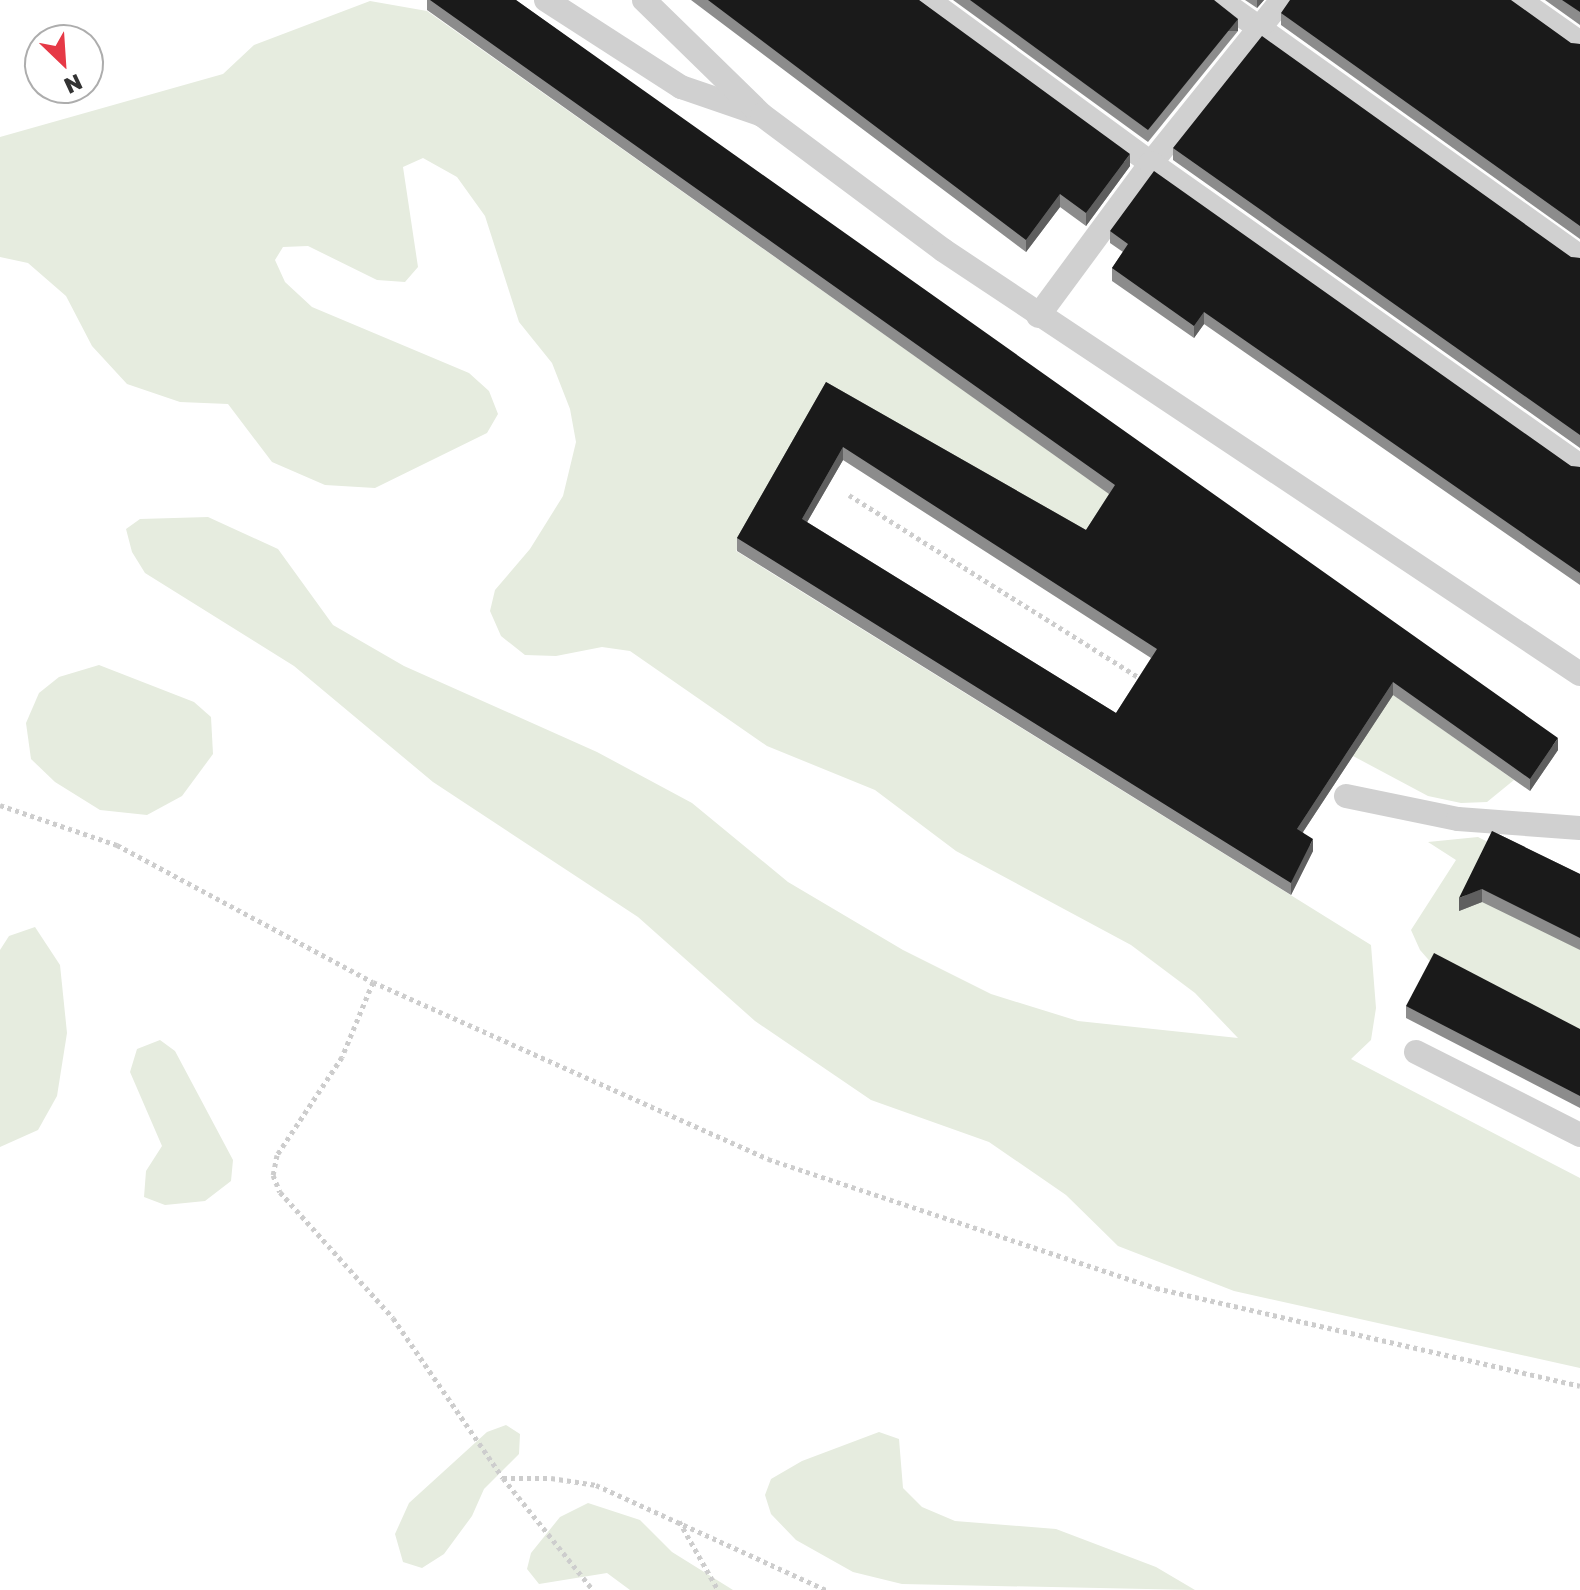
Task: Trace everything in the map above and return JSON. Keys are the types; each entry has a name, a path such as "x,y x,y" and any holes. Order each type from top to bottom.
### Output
{"lane":[{"path":"546,0 681,87 762,115"},
{"path":"644,0 762,115 1038,316 1580,674"},
{"path":"928,0 1151,163 1580,466"},
{"path":"1220,0 1580,257"},
{"path":"1038,316 1151,163 1282,0"},
{"path":"1519,0 1580,43"},
{"path":"1346,796 1458,819 1580,828"},
{"path":"1416,1052 1580,1135"}],"path":[{"path":"849,495 1157,690"},
{"path":"0,805 117,845 373,982 768,1159 1080,1267 1234,1308 1580,1386"},
{"path":"373,982 342,1057 277,1155 273,1175 294,1209 393,1318 503,1478 593,1590"},
{"path":"503,1478 551,1478 596,1485 826,1590"},
{"path":"678,1520 718,1590"}],"shaded area":[{"path":"370,1 427,11 1514,780 1487,802 1461,803 1428,796 1353,756 826,394 736,551 1371,945 1376,1008 1371,1040 1351,1059 1580,1178 1580,1368 1234,1291 1118,1246 1066,1195 989,1142 871,1100 755,1021 638,917 433,782 294,666 145,573 132,552 126,529 140,519 208,517 278,549 333,625 404,666 597,752 692,803 788,882 903,950 991,994 1078,1021 1238,1038 1195,993 1131,945 956,851 875,790 767,746 630,651 602,647 556,656 525,655 501,636 490,611 495,590 530,549 563,496 576,442 570,409 552,363 519,322 485,216 457,177 423,158 403,167 418,267 405,282 377,280 308,246 283,247 275,260 285,282 312,307 469,373 489,391 498,414 487,433 375,488 325,485 272,462 228,404 180,402 127,384 92,346 66,296 28,263 0,257 0,137 223,74 254,45"},
{"path":"99,665 194,702 211,717 213,754 182,796 147,815 100,810 55,782 31,759 26,723 39,693 59,677"},
{"path":"1478,837 1492,844 1580,950 1580,1041 1434,966 1420,950 1411,930 1456,860 1428,842"},
{"path":"35,927 60,965 67,1033 57,1096 38,1130 0,1147 0,950 9,936"},
{"path":"160,1040 175,1051 233,1160 231,1181 205,1201 165,1205 144,1197 146,1171 162,1146 130,1072 137,1049"},
{"path":"506,1425 520,1434 519,1454 484,1489 472,1516 444,1554 422,1568 403,1562 395,1534 409,1503 487,1432"},
{"path":"879,1432 899,1439 903,1488 922,1507 955,1521 1056,1529 1156,1567 1195,1590 902,1584 853,1572 796,1540 771,1514 765,1495 771,1479 802,1461"},
{"path":"588,1503 640,1520 672,1552 733,1590 630,1590 607,1573 539,1584 527,1569 531,1553 560,1517"}],"building":[{"path":"430,0 516,0 1558,738 1530,779 1393,682 1297,829 1313,839 1291,883 737,538 826,382 1086,530 1115,485","holes":["843,447 1157,649 1116,713 802,519"]},
{"path":"708,0 919,0 1130,154 1086,213 1060,194 1026,240"},
{"path":"970,0 1214,0 1238,19 1148,130"},
{"path":"1290,0 1511,0 1571,43 1580,44 1580,226 1281,13"},
{"path":"1562,0 1580,0 1580,12"},
{"path":"1262,36 1571,257 1580,258 1580,435 1173,148"},
{"path":"1154,171 1571,466 1580,467 1580,573 1204,312 1194,326 1112,268 1128,244 1110,231"},
{"path":"1492,831 1580,874 1580,938 1482,889 1459,898"},
{"path":"1434,953 1580,1029 1580,1096 1406,1006"}]}
